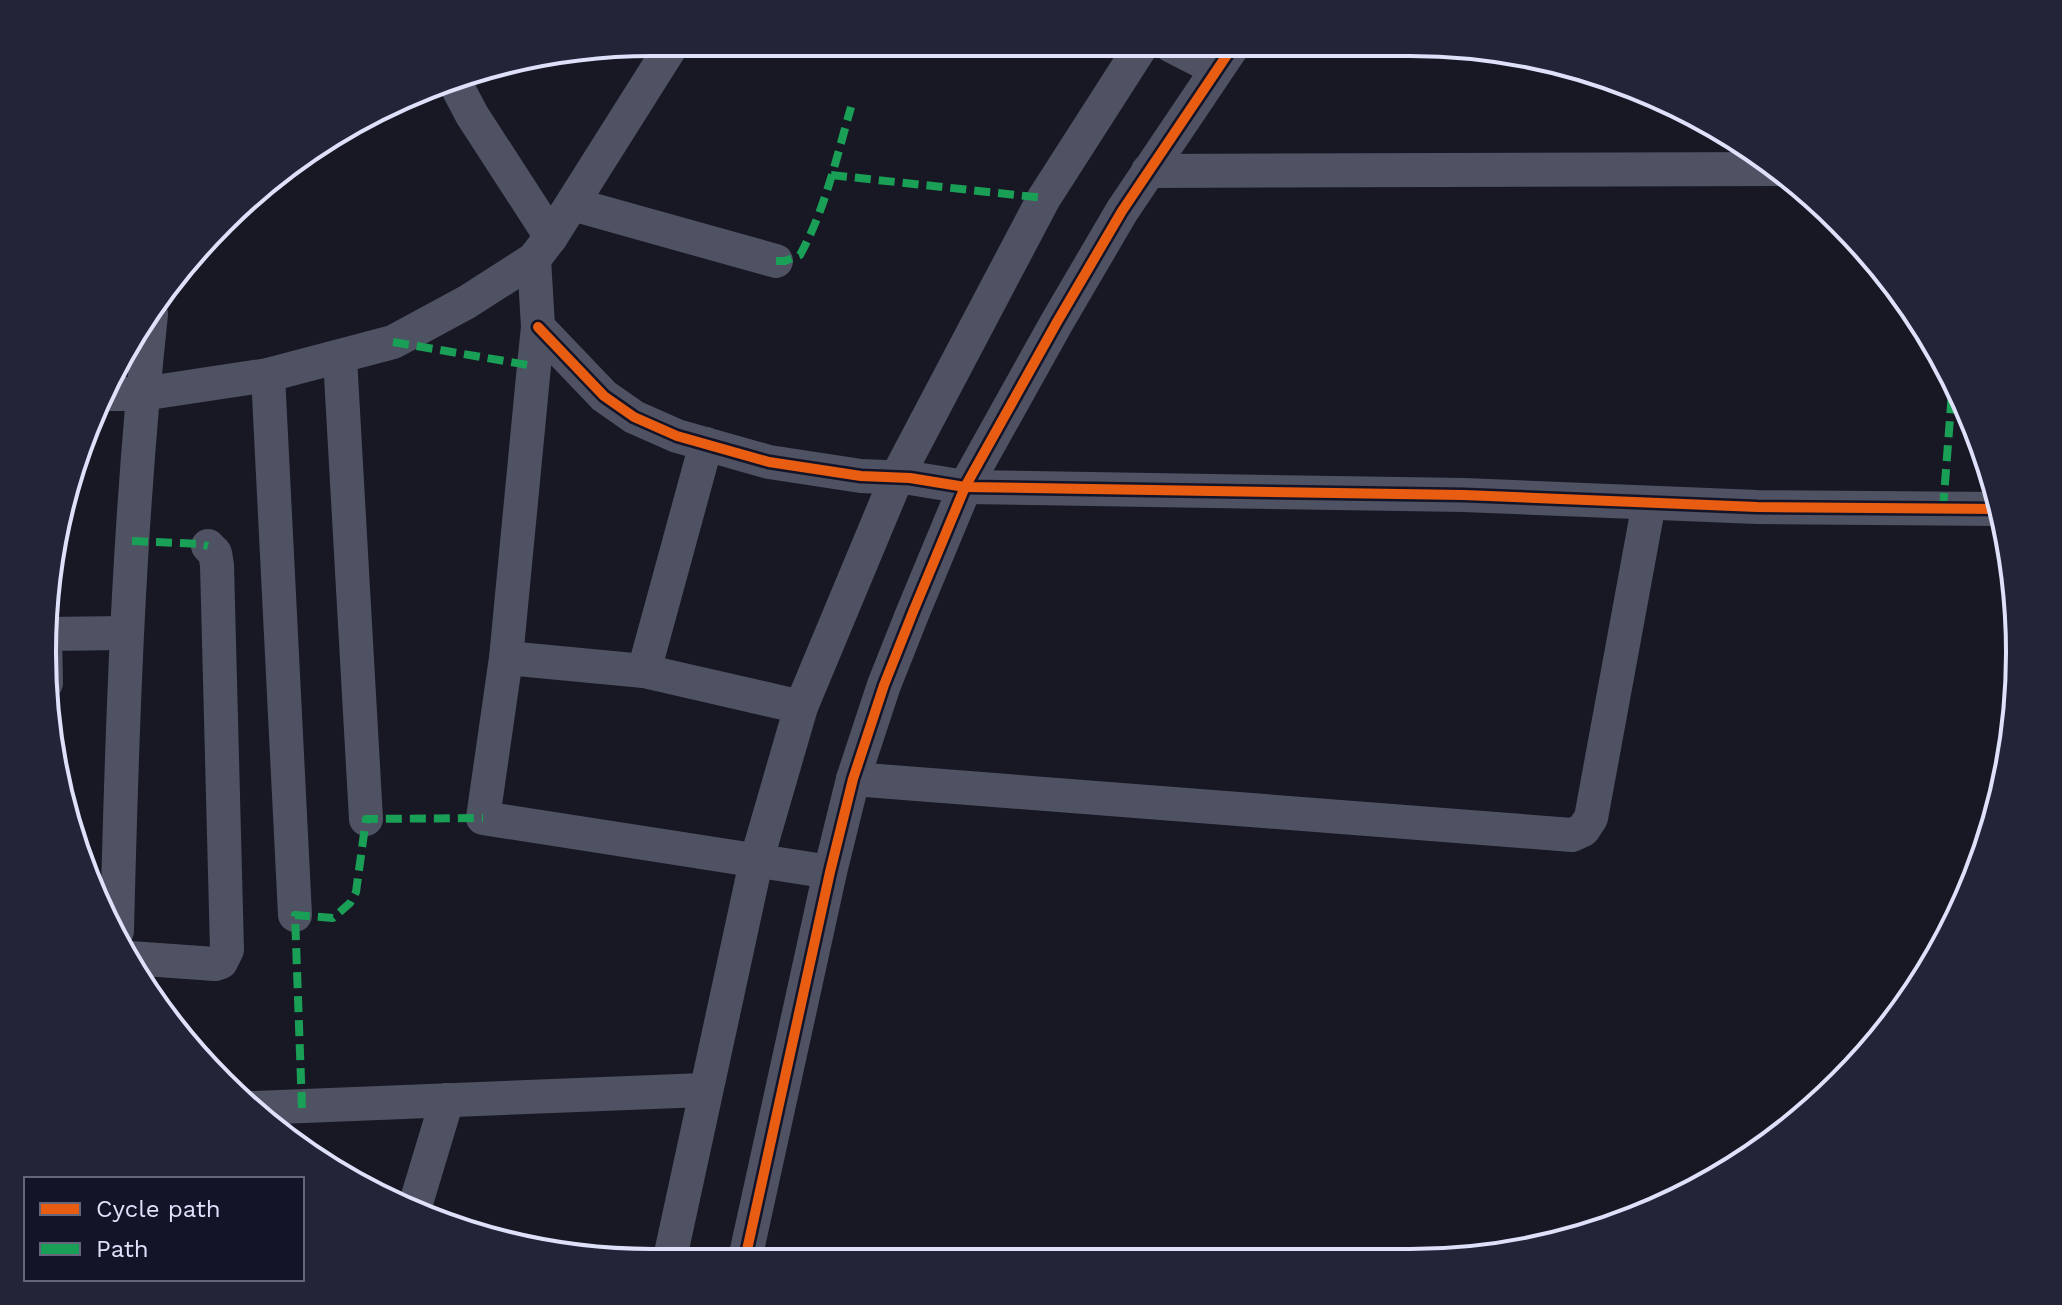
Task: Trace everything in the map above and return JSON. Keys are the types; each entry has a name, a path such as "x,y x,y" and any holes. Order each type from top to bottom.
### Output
{"street":[{"path":"116,394 142,394 268,375 340,358 393,342 467,302 542,248 665,56"},
{"path":"672,1249 756,862 801,707 897,477 1044,198 1135,56"},
{"path":"747,1249 830,872 853,779 884,685 965,487 1122,211 1225,58"},
{"path":"458,89 542,248 538,327 506,658 483,818 830,872"},
{"path":"1148,171 1759,169"},
{"path":"572,204 776,261"},
{"path":"538,327 604,396 634,417 677,436 769,462 861,476 897,477 965,487 1464,495 1757,507 1989,509"},
{"path":"117,915 125,633 149,334"},
{"path":"340,358 366,819"},
{"path":"268,375 295,915"},
{"path":"644,671 706,444"},
{"path":"853,779 1572,835 1583,830 1591,818 1649,503"},
{"path":"141,959 215,964 221,962 227,950 217,565 215,553 208,546"},
{"path":"56,635 125,633"},
{"path":"506,658 644,671 801,707"},
{"path":"267,1107 704,1090"},
{"path":"417,1200 447,1100"}],"marked path":[{"path":"776,261 800,255 809,238 830,182 851,107"},
{"path":"831,175 1044,198"},
{"path":"393,342 534,366"},
{"path":"1943,509 1951,404"},
{"path":"132,541 208,546"},
{"path":"302,1108 295,915 333,918 350,903 356,892 366,819 483,818"}],"cycle path":[{"path":"747,1249 853,779 884,685 913,612 965,487 1057,322 1122,211 1226,56"},
{"path":"538,327 604,396 634,417 677,436 769,462 861,476 910,478 965,487 1464,495 1757,507 1989,509"}]}
